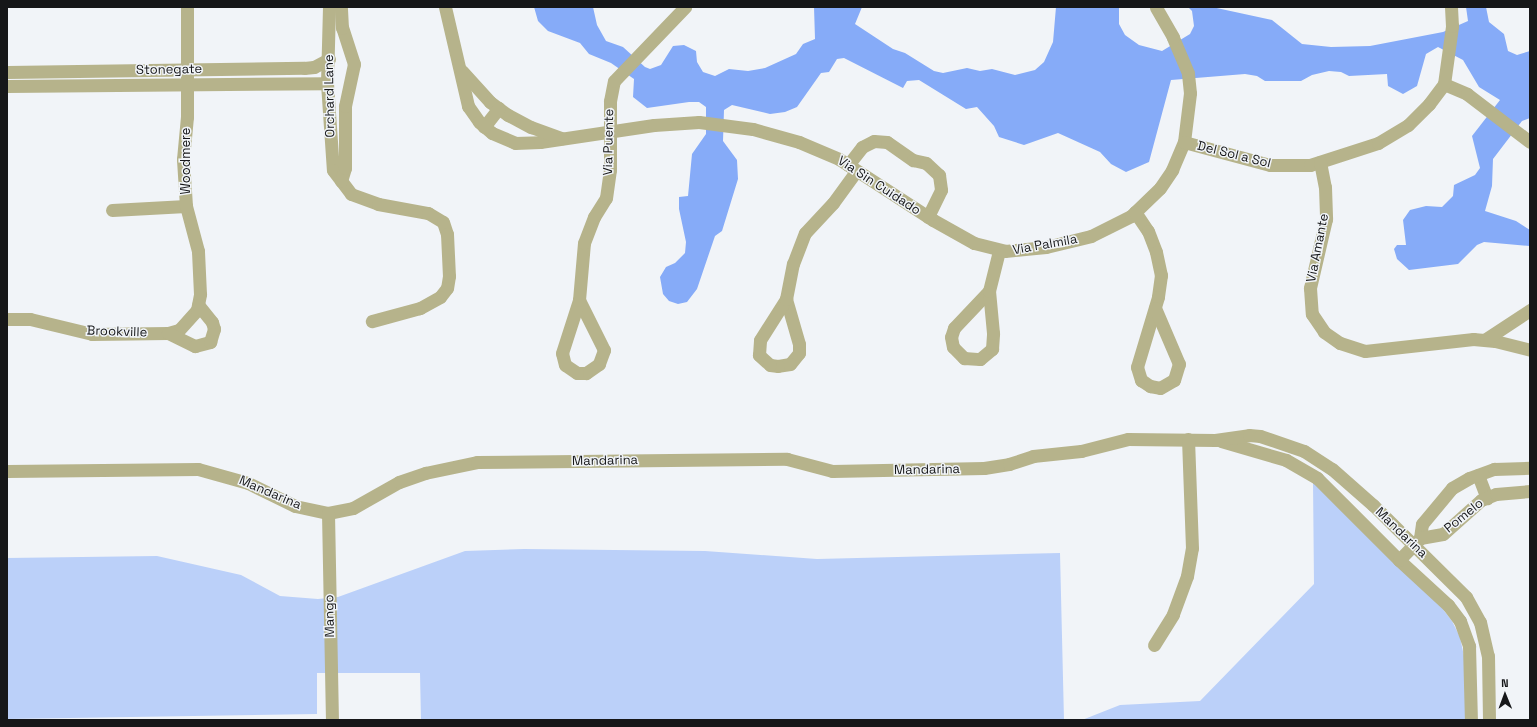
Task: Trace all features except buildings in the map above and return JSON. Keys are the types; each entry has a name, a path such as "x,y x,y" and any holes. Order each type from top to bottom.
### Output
{"street":[{"name":"Woodmere","path":"173,332 189,322 198,305 200,294 198,251 186,206 184,159 187,7"},
{"name":"Orchard Lane","path":"329,7 329,59 327,80 332,170 351,194 362,200 428,212 443,222 447,234 450,276 447,288 440,297 420,308 372,321"},
{"name":"Orchard Lane","path":"341,7 342,28 354,64 345,106 345,168 341,181"},
{"name":"Via Sin Cuidado","path":"445,7 468,106 484,127 492,133 515,143 565,139 654,125 704,122 728,124 800,142 852,168 928,217 974,243 999,251"},
{"name":"Via Puente","path":"579,300 604,350 599,364 586,373 570,369 562,359 564,345 579,300 584,243 594,217 606,198 611,132 610,101 614,81 648,43 684,7"},
{"name":"Via Palmila","path":"990,291 954,328 951,337 953,347 964,358 980,359 992,349 994,333 990,291 999,251 1046,247 1091,236 1135,212 1160,188 1172,170 1184,142 1190,93 1188,73 1173,37 1156,7"},
{"name":"Del Sol a Sol","path":"1184,142 1270,166 1310,165 1378,143 1408,125 1429,104 1444,84 1449,60 1452,26 1451,7"},
{"name":"Stonegate","path":"7,72 304,68 314,67 329,59"},
{"name":"Via Sin Cuidado","path":"460,70 499,108 531,127 565,139"},
{"path":"86,71 86,85"},
{"path":"38,72 38,86"},
{"name":"Stonegate","path":"7,86 350,79"},
{"path":"1444,84 1467,94 1530,142"},
{"path":"484,127 499,108"},
{"path":"786,299 799,344 798,353 790,364 778,366 763,360 759,355 758,347 764,332 786,299 793,264 805,234 833,203 862,147 874,140 881,140 913,160 930,166 939,175 941,190 928,217"},
{"name":"Via Amante","path":"1320,162 1325,187 1326,219 1310,288 1312,314 1324,332 1340,343 1365,351 1486,339 1530,350"},
{"path":"112,210 186,206"},
{"path":"1135,212 1148,231 1156,252 1161,275 1155,308 1136,367 1141,380 1160,388 1174,380 1179,364 1155,308"},
{"path":"173,332 195,346 210,342 214,329 212,322 198,305"},
{"name":"Via Amante","path":"1486,339 1530,310"},
{"name":"Brookville","path":"7,319 30,319 92,334 173,332"},
{"name":"Mandarina","path":"7,471 198,469 248,483 295,506 328,513 353,508 399,482 425,472 477,462 787,459 832,471 984,468 1009,464 1033,456 1081,451 1128,439 1215,440 1249,435 1293,446 1332,470 1416,542 1461,591 1475,609 1484,635 1488,656 1489,720"},
{"path":"1154,645 1173,614 1187,576 1192,548 1188,439"},
{"name":"Mandarina","path":"1215,440 1269,454 1301,467 1317,478 1359,518 1399,560 1448,605 1460,621 1469,646 1471,720"},
{"name":"Pomelo","path":"1399,560 1416,542 1422,524 1449,492 1478,475 1494,469 1530,468"},
{"path":"1478,475 1486,498"},
{"name":"Pomelo","path":"1416,542 1443,534 1486,498 1496,494 1530,491"},
{"path":"1359,518 1373,505"},
{"name":"Mango","path":"328,513 332,720"},
{"path":"1448,605 1461,591"}],"shaded area":[{"path":"1313,482 1439,604 1452,621 1460,637 1465,661 1466,720 1082,720 1120,705 1200,701 1314,584"},
{"path":"524,549 705,551 817,559 1060,553 1064,720 421,720 420,673 317,673 317,714 7,719 7,558 157,556 241,575 280,596 318,599 338,597 465,551"}],"water":[{"path":"534,7 593,7 597,25 606,41 623,47 645,67 650,69 661,65 673,46 684,45 696,51 697,62 703,72 715,76 729,69 748,71 765,68 796,54 803,44 815,39 814,7 862,7 855,24 893,49 905,53 934,71 943,73 967,68 980,71 992,69 1015,75 1035,70 1044,62 1053,42 1056,7 1119,7 1119,24 1125,35 1139,45 1162,51 1190,34 1194,26 1192,11 1188,7 1212,7 1272,20 1302,44 1331,47 1370,46 1443,32 1468,21 1466,7 1486,7 1489,22 1504,34 1508,51 1517,55 1530,51 1530,118 1522,121 1493,159 1492,186 1485,211 1516,221 1530,230 1530,246 1484,242 1477,245 1458,264 1409,270 1397,259 1394,249 1397,245 1406,245 1403,220 1410,210 1426,206 1442,207 1453,196 1454,185 1475,175 1480,168 1472,136 1500,100 1479,87 1463,60 1438,47 1426,54 1417,86 1403,94 1388,86 1387,74 1349,76 1341,72 1329,71 1312,75 1301,81 1265,81 1257,76 1245,74 1171,80 1149,162 1126,172 1111,164 1100,152 1058,133 1024,145 999,137 994,126 977,107 966,109 919,80 907,81 903,88 844,58 837,59 829,72 821,73 797,107 785,112 770,114 732,105 724,110 723,141 737,160 738,179 722,231 715,236 697,289 687,302 678,304 669,301 663,294 660,277 666,267 675,263 685,253 686,242 679,209 679,197 688,196 692,154 706,134 706,107 699,102 689,102 647,108 633,97 634,79 611,63 589,54 580,43 548,31 538,21"}]}
